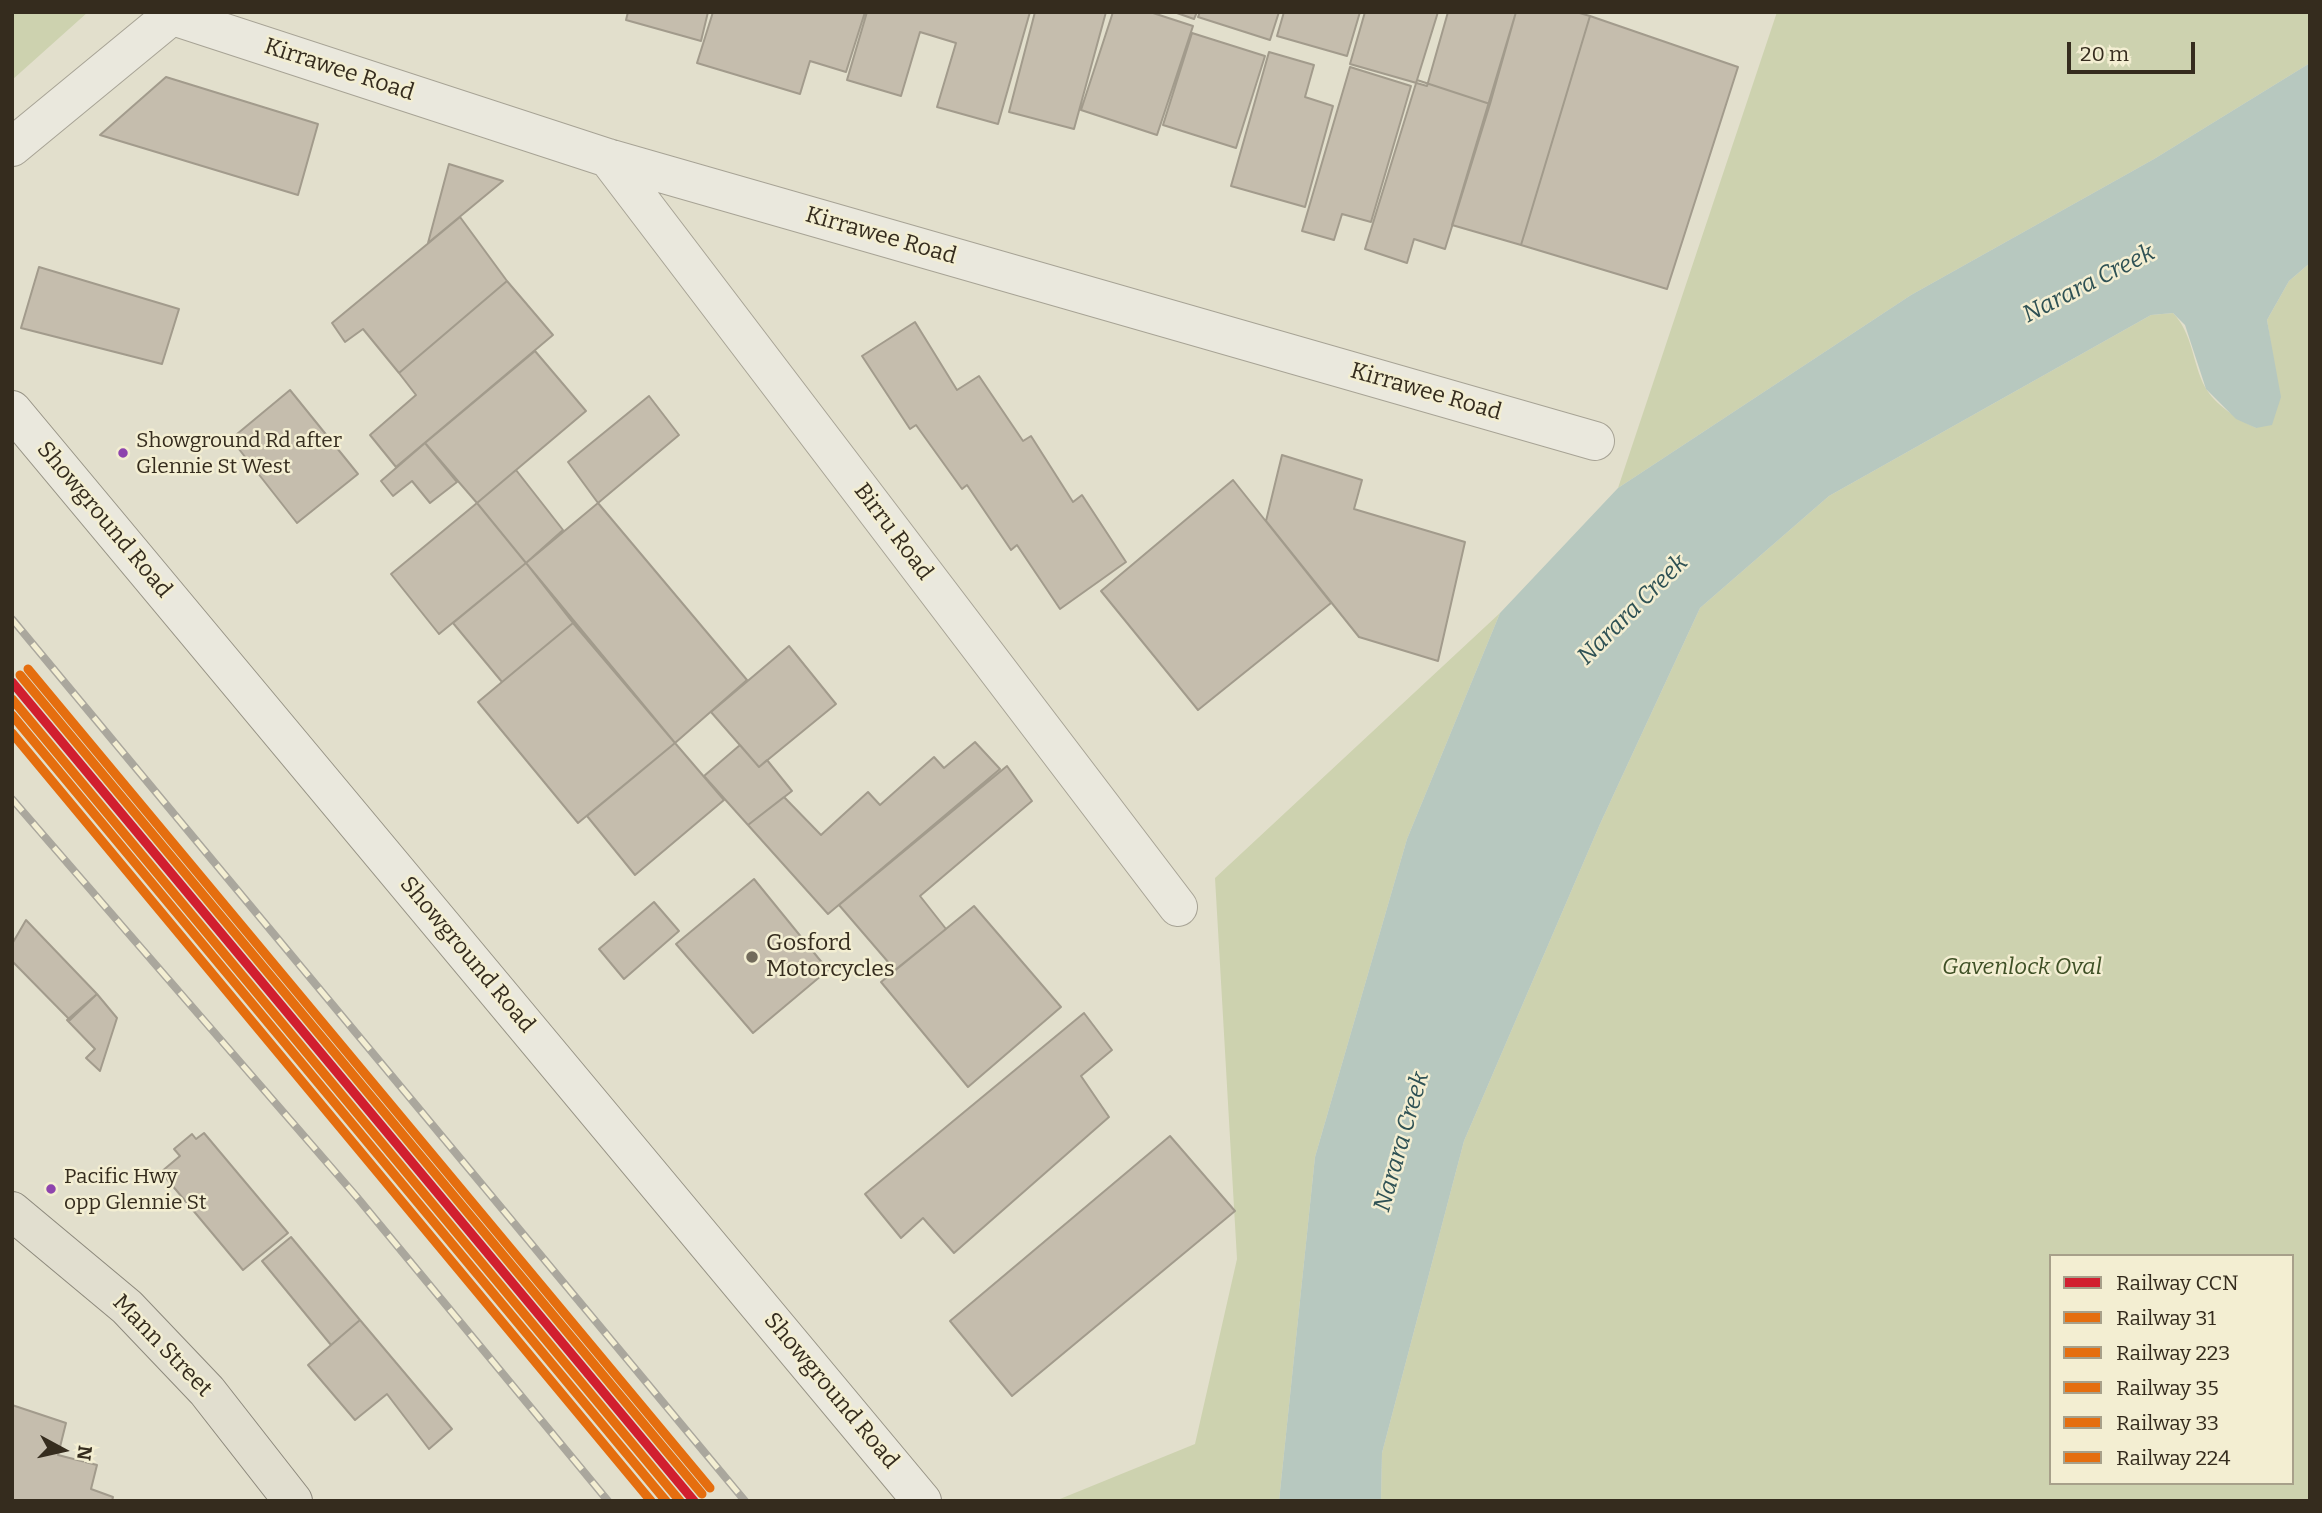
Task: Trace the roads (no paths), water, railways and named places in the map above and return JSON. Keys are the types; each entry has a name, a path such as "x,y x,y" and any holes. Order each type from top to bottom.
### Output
{"main road":[{"name":"Mann Street","path":"12,1212 127,1307 207,1391 293,1501"}],"street":[{"path":"12,147 175,14"},
{"name":"Kirrawee Road","path":"175,14 608,158 1595,440"},
{"name":"Birru Road","path":"608,158 1178,907"},
{"name":"Showground Road","path":"12,410 922,1501"}],"water":[{"name":"Narara Creek","path":"2310,63 2310,263 2289,281 2267,320 2281,397 2272,425 2256,428 2236,419 2206,389 2185,325 2173,313 2151,315 1829,496 1700,608 1600,824 1464,1141 1382,1453 1381,1501 1279,1501 1315,1157 1407,839 1500,613 1618,488 1911,295 2154,159"}],"railway":[{"path":"12,619 745,1501"},
{"path":"12,799 356,1196 608,1501"}],"rail line":[{"name":"33","path":"28,669 710,1488"},
{"name":"223","path":"20,675 702,1494"},
{"name":"CCN","path":"12,682 694,1501"},
{"name":"31","path":"12,699 680,1501"},
{"name":"35","path":"12,715 666,1501"},
{"name":"224","path":"12,733 651,1501"}],"place":[{"name":"Showground Rd after Glennie St West","path":"123,453"},
{"name":"Gosford Motorcycles","path":"752,957"},
{"name":"Pacific Hwy opp Glennie St","path":"51,1189"}],"park label":[{"name":"Gavenlock Oval","path":"2022,968"}]}
